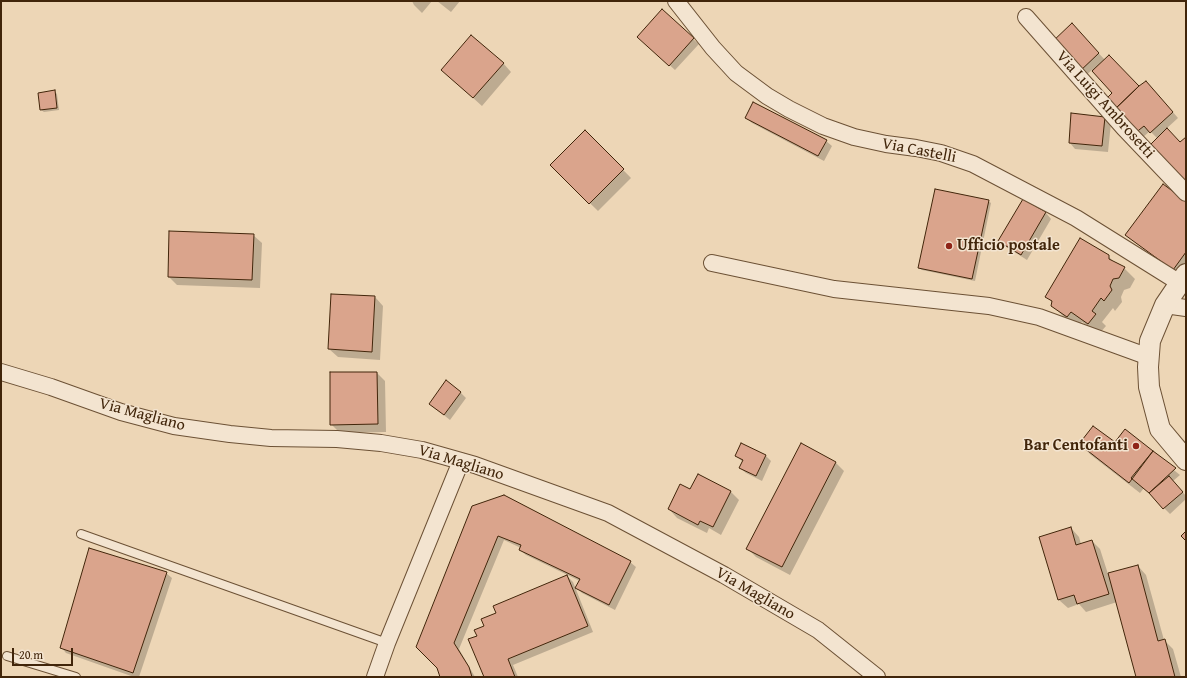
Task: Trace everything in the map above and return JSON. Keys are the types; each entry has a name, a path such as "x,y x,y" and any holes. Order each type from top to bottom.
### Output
{"street":[{"name":"Via Castelli","path":"676,1 713,48 732,69 767,96 789,110 823,126 854,137 886,144 935,151 953,156 972,164 1076,218 1183,279"},
{"name":"Via Luigi Ambrosetti","path":"1026,17 1124,128 1186,192"},
{"path":"712,263 834,289 989,306 1039,317 1148,356"},
{"path":"1183,279 1165,306 1150,341 1148,356 1149,387 1160,429 1186,460"},
{"path":"1165,306 1186,308"},
{"name":"Via Magliano","path":"1,372 51,387 121,412 174,426 271,438 337,439 381,443 422,450 461,461 608,512 818,630 877,677"},
{"path":"375,677 387,643 461,461"}],"lane":[{"path":"81,534 387,643"},
{"path":"8,656 76,677"}],"building":[{"path":"662,9 694,38 669,66 637,37"},
{"path":"1072,23 1099,53 1078,73 1051,43"},
{"path":"471,35 504,63 473,98 441,70"},
{"path":"1109,55 1139,86 1113,111 1104,101 1112,93 1092,71"},
{"path":"1146,81 1173,112 1150,133 1144,126 1134,134 1113,111"},
{"path":"55,90 57,108 40,110 38,93"},
{"path":"753,102 827,140 818,156 745,118"},
{"path":"1071,113 1105,117 1102,146 1069,143"},
{"path":"1167,128 1180,142 1186,137 1186,187 1148,147"},
{"path":"585,130 624,169 589,204 550,165"},
{"path":"1163,184 1186,201 1186,252 1173,270 1125,235"},
{"path":"935,189 989,200 972,279 918,268"},
{"path":"1023,199 1046,212 1021,255 998,241"},
{"path":"169,231 254,234 252,280 168,277"},
{"path":"1080,238 1109,255 1109,259 1125,267 1119,278 1113,279 1110,286 1112,290 1104,301 1101,298 1092,311 1096,314 1088,324 1071,312 1067,317 1051,306 1052,301 1045,297"},
{"path":"331,294 375,296 372,352 328,349"},
{"path":"330,372 377,372 378,424 330,425"},
{"path":"446,380 461,392 444,415 429,404"},
{"path":"1093,426 1115,442 1125,429 1153,451 1129,483 1079,444"},
{"path":"741,443 766,455 756,476 739,468 743,460 735,456"},
{"path":"801,443 836,462 782,567 746,549"},
{"path":"1153,451 1176,468 1149,493 1131,478"},
{"path":"698,474 731,491 713,527 700,521 698,525 668,509 680,484 690,489"},
{"path":"1169,476 1183,492 1163,509 1149,493"},
{"path":"504,495 631,561 609,605 575,588 580,579 519,550 521,545 498,536 454,643 469,667 472,677 440,677 437,668 416,647 472,506"},
{"path":"1071,527 1076,545 1092,540 1109,594 1077,604 1074,595 1058,600 1039,537"},
{"path":"1186,531 1186,541 1181,536"},
{"path":"89,548 167,572 133,673 60,648"},
{"path":"1138,565 1158,641 1165,639 1175,677 1136,677 1108,573"},
{"path":"567,575 588,626 508,659 515,677 484,677 468,639 477,636 474,630 484,626 481,619 496,613 493,606"}],"place":[{"name":"Ufficio postale","path":"949,246"},
{"name":"Bar Centofanti","path":"1136,446"}]}
